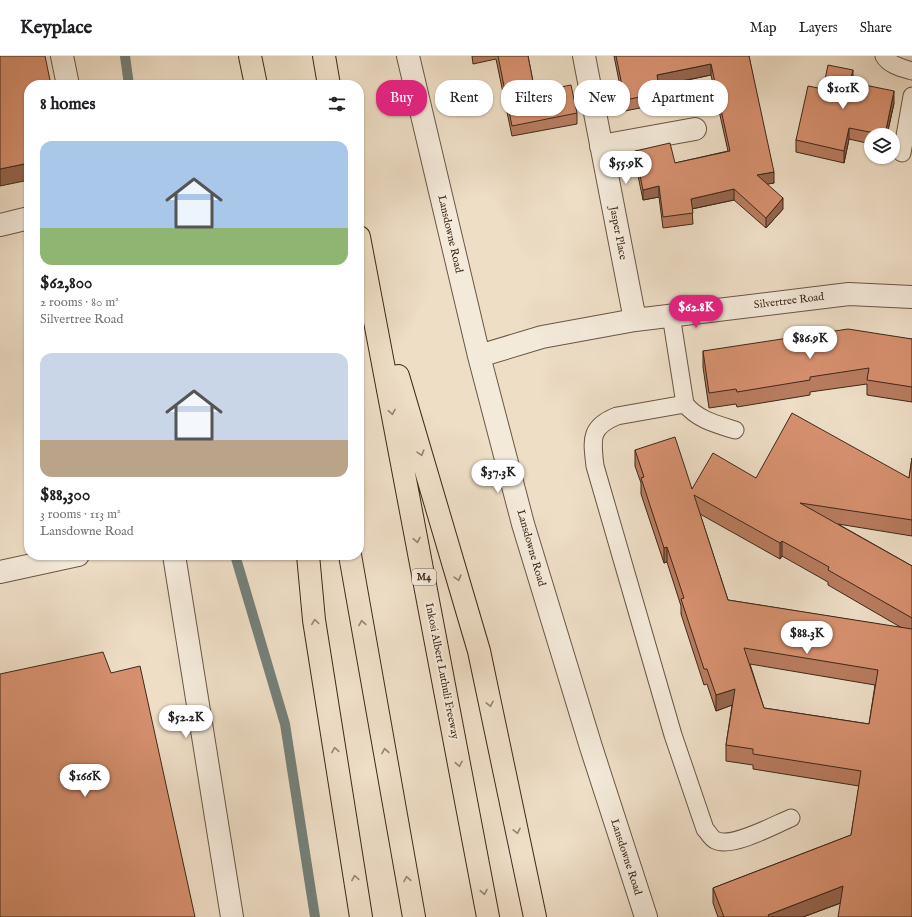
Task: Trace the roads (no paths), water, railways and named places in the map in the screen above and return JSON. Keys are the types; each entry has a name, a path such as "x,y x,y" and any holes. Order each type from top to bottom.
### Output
{"highway":[{"path":"250,56 255,80"},
{"path":"324,56 328,80"},
{"path":"364,256 479,651 535,917"},
{"name":"Inkosi Albert Luthuli Freeway","path":"364,262 488,917"},
{"path":"308,560 314,620 361,917"},
{"path":"351,560 414,917"}],"street":[{"path":"62,56 67,80"},
{"name":"Lansdowne Road","path":"408,56 479,356 523,524 594,755 646,917"},
{"name":"Jasper Place","path":"584,56 635,320"},
{"path":"601,146 695,129"},
{"path":"0,225 24,219"},
{"name":"Silvertree Road","path":"479,356 542,337 671,315 849,294 912,297"},
{"path":"0,572 55,560"},
{"path":"175,560 232,917"}],"lane":[{"path":"884,56 895,66 912,71"},
{"path":"902,153 912,96"},
{"path":"671,315 685,404 692,413 706,420 735,430"},
{"path":"685,404 617,416 607,420 598,428 592,442 595,466 673,734 705,829 714,840 725,843 738,841 790,818"}],"waterway":[{"path":"125,56 128,80"},
{"path":"236,560 285,724 315,917"}]}
